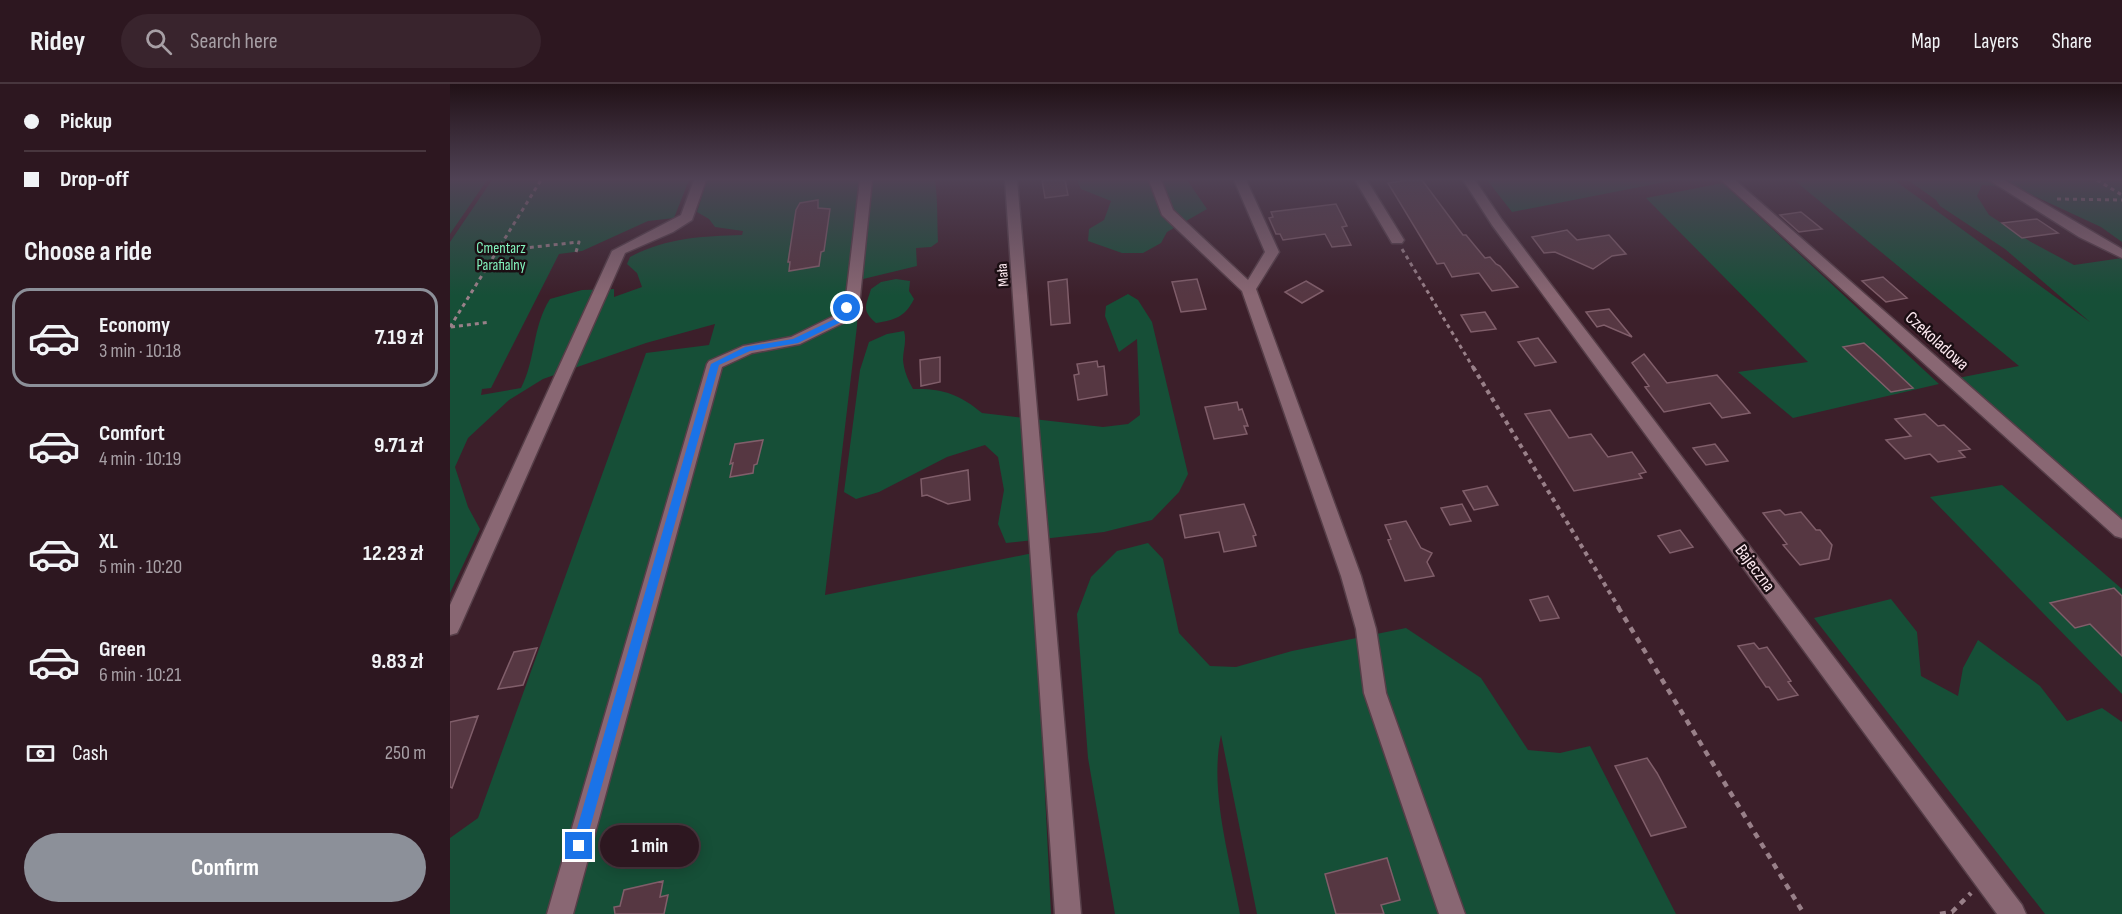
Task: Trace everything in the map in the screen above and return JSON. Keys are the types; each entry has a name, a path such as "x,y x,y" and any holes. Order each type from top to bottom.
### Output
{"street":[{"path":"450,627 619,251 668,229 684,219"},
{"path":"560,914 715,364 748,349 795,341 840,319 854,297 862,219"},
{"name":"Mała","path":"1014,219 1068,914"},
{"path":"1174,219 1249,289 1351,576 1366,629 1375,693 1452,914"},
{"path":"1249,289 1272,252 1257,219"},
{"path":"1383,219 1396,240"},
{"name":"Bajeczna","path":"1495,219 2013,914"},
{"name":"Czekoladowa","path":"1771,219 2122,531"},
{"path":"2059,219 2122,254"}],"path":[{"path":"450,327 517,219"},
{"path":"1396,240 1804,914"},
{"path":"497,251 579,242 576,252"},
{"path":"450,327 490,322"},
{"path":"1940,914 1954,913 1971,893 1979,875 1974,862"}],"green space":[{"path":"450,219 460,219 450,234"},
{"name":"Cmentarz Parafialny","path":"466,219 668,219 648,221 582,251 559,254 491,388 482,389 481,395 521,388 526,377 540,321 550,299 582,290 614,289 614,297 642,287 637,273 627,264 630,257 671,242 699,237 742,235 743,231 715,227 709,219 937,219 938,242 931,247 916,248 917,266 859,280 857,326 825,595 1033,553 1051,914 450,914 450,838 478,818 646,353 709,345 715,324 646,343 543,379 509,400 468,438 455,467 468,507 480,529 450,593 450,242"},
{"path":"1190,219 1167,232 1161,243 1143,253 1122,253 1088,241 1089,229 1104,220"},
{"path":"1666,219 1761,219 1939,384 1793,418 1738,372 1808,362"},
{"path":"1841,219 1947,219 2090,322 2005,249 1959,219 1995,219 2031,242 2074,265 2122,258 2122,524 1958,378 2019,366"},
{"path":"2083,219 2122,219 2122,242 2101,227"},
{"path":"896,279 910,281 909,291 914,299 899,317 876,323 868,315 866,308 871,289 881,282"},
{"path":"1128,294 1138,300 1152,322 1188,474 1179,492 1152,520 1104,532 1006,543 998,524 1004,490 998,457 985,445 947,457 879,492 856,499 844,492 860,370 869,342 887,334 904,331 904,364 906,375 913,389 950,394 966,401 982,413 1103,427 1128,424 1140,415 1137,339 1119,352 1105,316 1106,306"},
{"path":"2002,485 2122,589 2122,694 1930,497"},
{"path":"1148,543 1163,559 1179,633 1210,666 1236,667 1292,651 1406,628 1481,678 1528,750 1560,753 1590,746 1676,914 1257,914 1221,735 1218,756 1219,801 1240,914 1115,914 1088,758 1077,614 1091,577 1117,551"},
{"path":"1891,599 1917,632 1921,676 1958,696 1963,668 1978,640 2040,686 2067,721 2102,708 2122,722 2122,914 2045,914 1814,618"}],"building":[{"path":"795,219 829,219 824,251 821,252 819,266 789,271 790,262 788,262"},
{"path":"1269,219 1343,219 1347,226 1342,227 1351,245 1332,247 1325,234 1283,240 1280,234 1276,234"},
{"path":"1410,219 1451,219 1485,258 1490,257 1518,287 1492,291 1479,273 1452,277 1444,263 1437,264"},
{"path":"1784,219 1809,219 1822,229 1799,232"},
{"path":"2037,219 2058,233 2022,238 2002,223"},
{"path":"1567,230 1577,240 1609,235 1626,254 1612,256 1593,269 1555,252 1544,253 1532,237"},
{"path":"1883,277 1907,298 1886,302 1862,281"},
{"path":"1067,279 1070,323 1051,325 1048,282"},
{"path":"1197,279 1206,309 1181,312 1172,282"},
{"path":"1306,281 1323,291 1302,303 1285,292"},
{"path":"1609,309 1632,337 1604,325 1597,327 1586,312"},
{"path":"1485,312 1496,329 1471,332 1461,315"},
{"path":"1538,338 1556,362 1535,366 1518,342"},
{"path":"1864,343 1913,388 1891,392 1843,347"},
{"path":"1644,354 1667,383 1717,375 1750,413 1722,418 1710,403 1664,412 1645,387 1649,386 1632,363"},
{"path":"940,357 940,382 921,386 920,360"},
{"path":"1097,361 1098,367 1104,366 1107,395 1078,400 1074,375 1079,374 1077,364"},
{"path":"1237,402 1248,426 1244,426 1247,434 1214,439 1205,407"},
{"path":"1550,410 1569,438 1591,434 1608,457 1632,452 1646,472 1639,474 1642,478 1574,491 1525,414"},
{"path":"1925,414 1938,426 1944,425 1970,449 1959,451 1965,457 1938,462 1930,454 1905,459 1886,440 1911,436 1895,419"},
{"path":"763,440 753,473 730,477 733,463 730,464 735,444"},
{"path":"1715,444 1728,461 1706,465 1693,448"},
{"path":"968,470 970,500 948,504 927,495 922,496 921,479"},
{"path":"1487,486 1498,505 1474,510 1463,491"},
{"path":"1244,504 1256,535 1253,536 1256,546 1224,552 1219,532 1185,538 1180,515"},
{"path":"1462,504 1471,521 1450,525 1441,508"},
{"path":"1780,510 1785,515 1801,512 1816,530 1820,530 1832,545 1829,559 1800,565 1783,545 1787,544 1763,513"},
{"path":"1406,521 1421,548 1432,553 1427,562 1434,576 1405,581 1388,540 1391,539 1385,525"},
{"path":"1680,530 1693,547 1670,553 1658,536"},
{"path":"2114,588 2122,596 2122,656 2090,624 2075,628 2050,603"},
{"path":"1548,596 1559,618 1540,621 1530,600"},
{"path":"1754,643 1759,649 1767,647 1798,695 1778,700 1769,687 1766,687 1738,646"},
{"path":"537,648 523,685 498,689 514,652"},
{"path":"478,716 452,788 450,787 450,722"},
{"path":"1647,758 1686,827 1651,836 1615,766"},
{"path":"1387,858 1400,900 1381,905 1384,914 1336,914 1325,874"},
{"path":"663,881 660,897 668,895 664,914 615,914 614,907 620,906 624,890"}],"route":[{"path":"579,846 715,364 748,349 795,341 840,319 847,308"}]}
